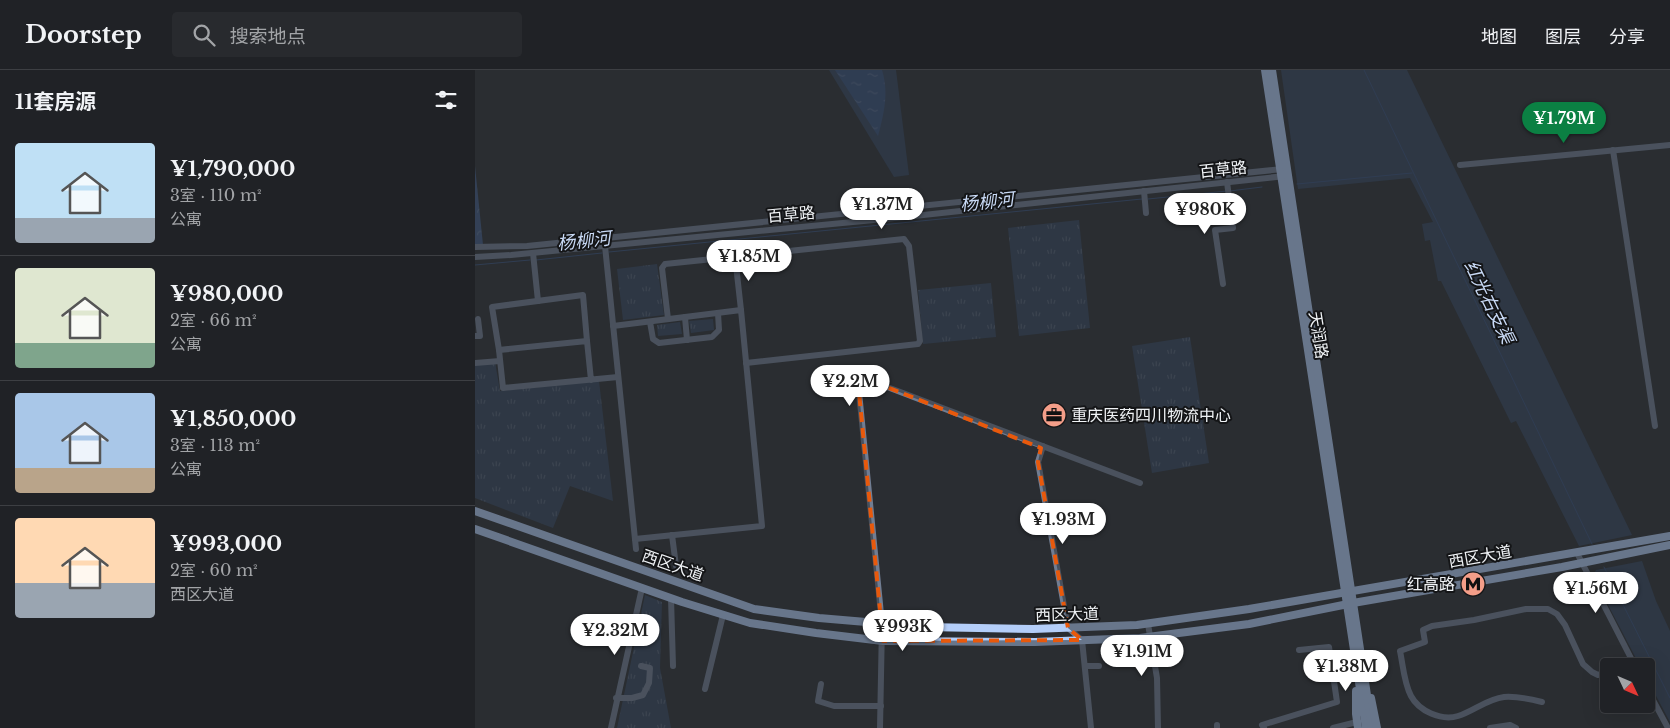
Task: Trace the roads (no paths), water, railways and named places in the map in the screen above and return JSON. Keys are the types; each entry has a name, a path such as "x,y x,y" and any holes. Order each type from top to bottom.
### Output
{"main road":[{"name":"天润路","path":"1265,70 1284,173 1348,593"},
{"name":"天润路","path":"1272,70 1284,173"},
{"name":"西区大道","path":"475,511 754,608 819,618 925,627 1033,629 1146,624 1348,593 1670,536"},
{"name":"西区大道","path":"475,529 671,598 750,623 883,641 1035,642 1149,637 1249,624 1350,603 1581,563 1670,545"},
{"path":"1348,593 1366,728"},
{"path":"1358,725 1359,667"},
{"path":"1359,667 1372,728"},
{"path":"1359,667 1375,711 1377,728"}],"street":[{"path":"1460,165 1670,145"},
{"path":"1613,150 1655,426"},
{"name":"百草路","path":"475,257 534,258 905,217 1145,197 1227,188 1284,173"},
{"name":"百草路","path":"475,247 527,246 1284,173"},
{"path":"1223,284 1215,230 1233,228 1227,188"},
{"path":"1145,197 1146,213"},
{"path":"668,319 662,268 665,264 904,239 909,246 920,341 918,344 746,363"},
{"path":"605,250 636,549"},
{"path":"635,539 762,526 735,256"},
{"path":"534,258 538,301"},
{"path":"591,380 583,295 492,307 503,388 591,380 618,377"},
{"path":"613,326 741,310"},
{"path":"650,322 653,340 659,343 713,337 719,330 718,313"},
{"path":"685,317 687,340"},
{"path":"475,336 480,336 478,319"},
{"path":"499,350 587,341"},
{"path":"475,363 500,361"},
{"path":"880,728 882,624 859,392 868,384 874,382 1139,483"},
{"path":"1043,446 1037,462 1068,628 1082,640 1091,728"},
{"path":"671,535 676,566"},
{"path":"1577,553 1631,658"},
{"path":"611,728 616,698 642,588"},
{"path":"671,598 673,666"},
{"path":"1542,702 1518,697 1503,697 1488,701 1456,716 1440,716 1425,711 1415,703 1410,694 1400,651 1425,642 1423,630 1432,626 1474,620 1526,609 1549,609 1557,614 1565,625 1583,664 1592,672 1600,673"},
{"path":"705,690 723,615"},
{"path":"1146,624 1153,677 1156,728"},
{"path":"1120,639 1121,656"},
{"path":"1262,728 1263,725 1337,702 1329,647 1299,650"},
{"path":"616,698 633,698 643,695 649,683 650,668 641,666"},
{"path":"1085,666 1099,666"},
{"path":"821,684 818,701 834,706 881,706"},
{"path":"1655,705 1667,728"},
{"path":"1333,728 1358,725"},
{"path":"1490,728 1510,725 1516,728"}],"water":[{"path":"835,70 882,70 885,95 884,111 878,136"}],"waterway":[{"name":"红光右支渠","path":"1364,70 1592,544"},
{"name":"杨柳河","path":"1297,184 1412,173"},
{"name":"杨柳河","path":"1230,191 1262,187"},
{"name":"杨柳河","path":"1148,199 1227,191"},
{"name":"杨柳河","path":"609,252 1142,199"},
{"name":"杨柳河","path":"536,260 602,253"},
{"name":"杨柳河","path":"475,265 530,260"},
{"name":"红光右支渠","path":"1604,567 1670,698"}],"place":[{"name":"重庆医药四川物流中心","path":"1054,415"},
{"name":"红高路","path":"1473,584"}]}
